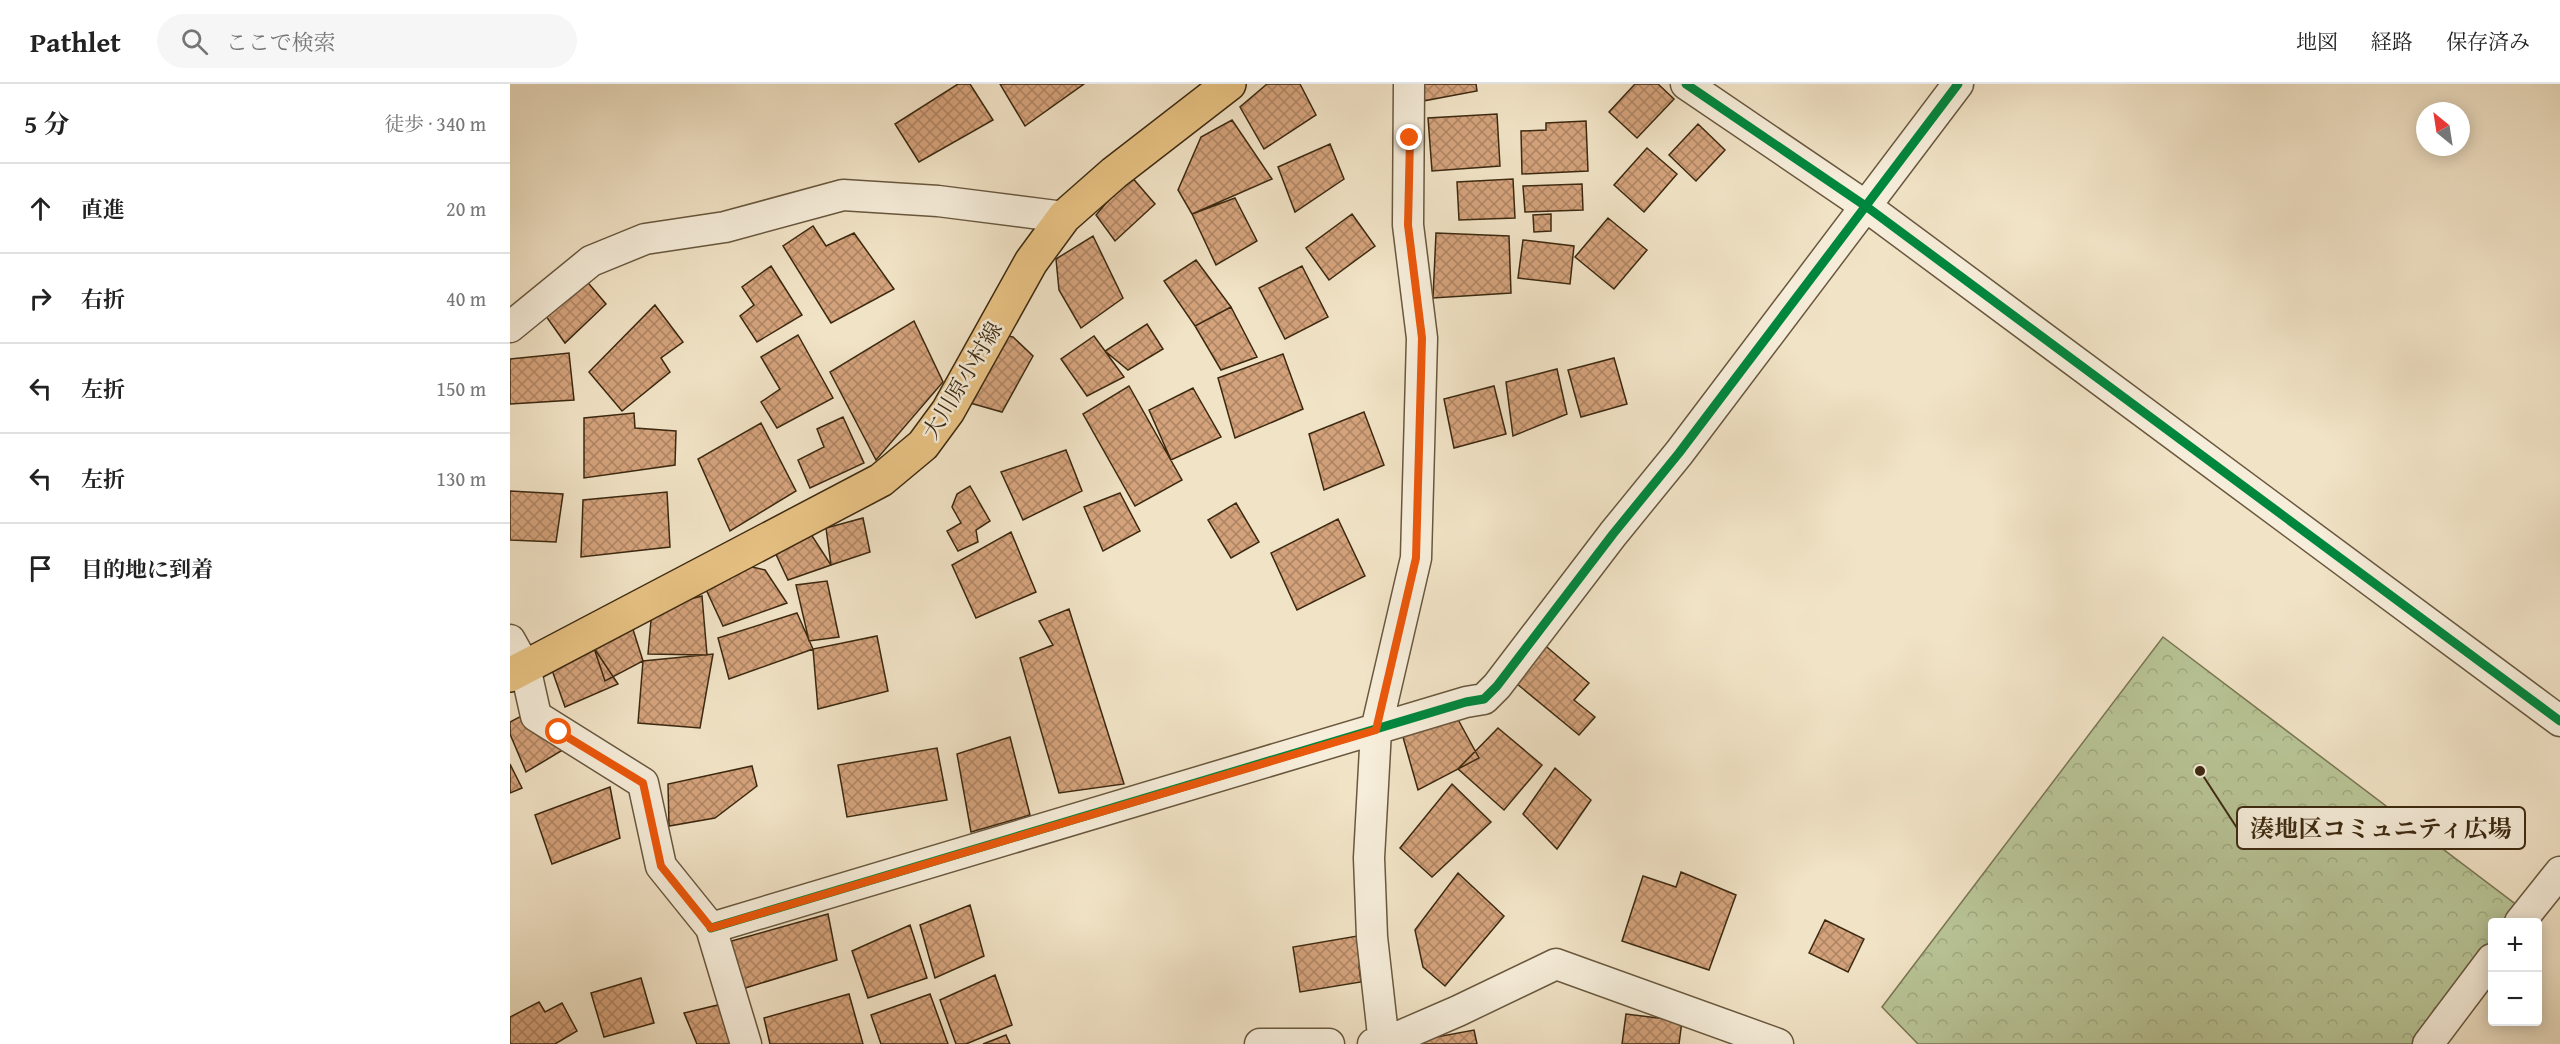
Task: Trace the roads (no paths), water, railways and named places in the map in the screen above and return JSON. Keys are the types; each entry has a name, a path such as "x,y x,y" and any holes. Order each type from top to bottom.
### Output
{"main road":[{"name":"大川原小村線","path":"515,661 881,480 923,445 948,411 1031,262 1064,217 1114,173 1229,84"}],"street":[{"path":"1384,1044 1372,937 1369,858 1376,730 1416,558 1422,338 1408,225 1409,84"},
{"path":"1686,84 1867,207 2560,721"},
{"path":"711,928 1466,702 1484,699 1497,686 1867,207 1958,84"},
{"path":"510,327 591,261 645,239 725,227 843,195 938,201 1064,217"},
{"path":"515,661 536,716 643,783 661,866 711,928 746,1044"},
{"path":"2523,918 2560,872"},
{"path":"1373,1044 1384,1044 1556,964 1778,1044"},
{"path":"2428,1044 2488,966"},
{"path":"1260,1044 1329,1044"}],"place":[{"name":"湊地区コミュニティ広場","path":"2200,771"}]}
